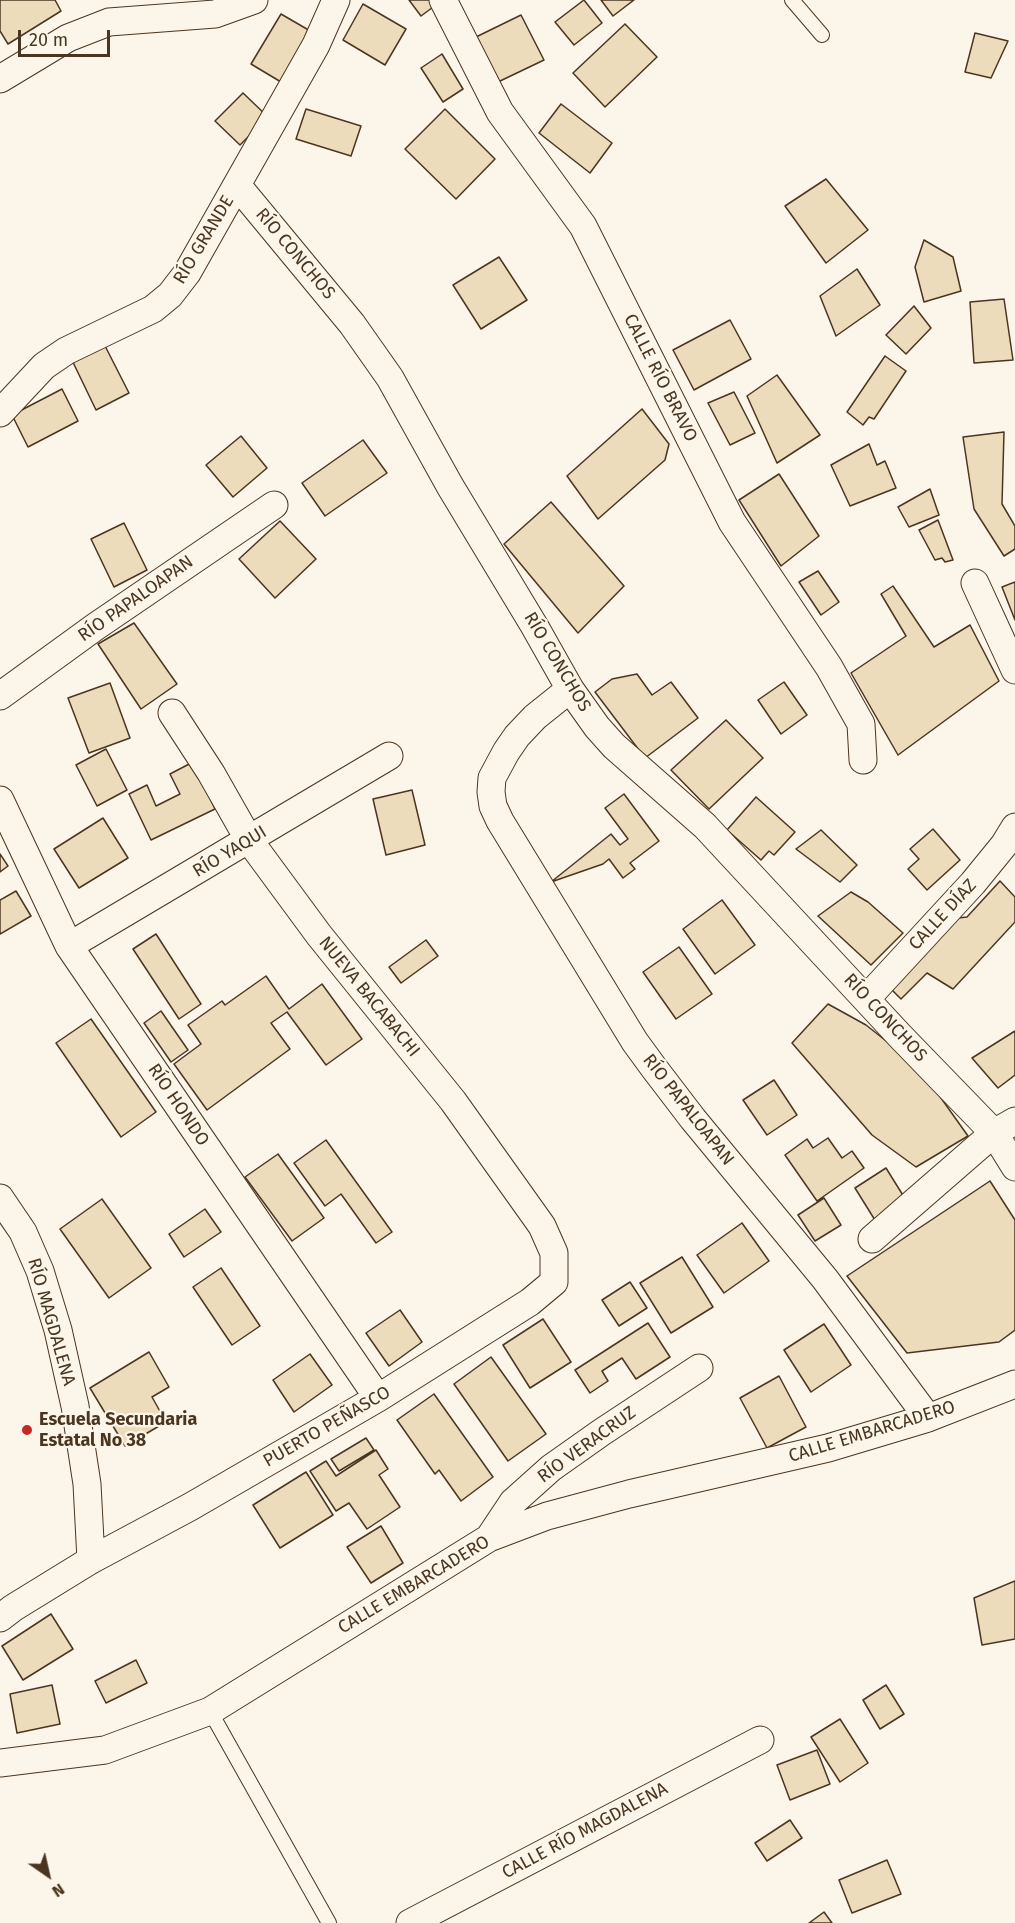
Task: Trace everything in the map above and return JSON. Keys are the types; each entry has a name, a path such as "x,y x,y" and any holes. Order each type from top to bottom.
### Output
{"street":[{"path":"0,79 68,38 146,9 215,14 255,0"},
{"name":"RÍO GRANDE","path":"0,413 44,366 66,351 153,309 170,295 187,273 316,45 336,0"},
{"name":"CALLE RÍO BRAVO","path":"443,0 500,112 583,226 732,522 829,667 861,724 862,760"},
{"name":"RÍO CONCHOS","path":"237,185 352,324 390,378 450,486 536,627 570,689 597,727 614,746 705,826 900,1036 1005,1127 1015,1167"},
{"name":"RÍO PAPALOAPAN","path":"0,696 95,627 274,505"},
{"path":"975,583 1015,670"},
{"name":"RÍO PAPALOAPAN","path":"570,689 535,717 517,736 492,778 493,806 500,821 635,1042 693,1119 825,1279 928,1418"},
{"name":"NUEVA BACABACHI","path":"172,713 211,773 249,840 319,935 453,1101 542,1226 554,1253 554,1282"},
{"name":"RÍO YAQUI","path":"69,946 389,756"},
{"name":"RÍO HONDO","path":"0,800 69,946 378,1398"},
{"name":"CALLE DÍAZ","path":"866,999 973,883 1004,845 1015,827"},
{"path":"872,1239 1005,1127"},
{"name":"RÍO MAGDALENA","path":"0,1198 23,1232 40,1271 58,1330 75,1406 87,1484 92,1560"},
{"name":"PUERTO PEÑASCO","path":"92,1560 190,1507 378,1398 530,1302 554,1282"},
{"name":"RÍO VERACRUZ","path":"489,1538 513,1502 551,1468 699,1368"},
{"name":"CALLE EMBARCADERO","path":"0,1763 105,1750 210,1711 489,1538 547,1516 629,1494 828,1448 928,1418 1015,1384"},
{"path":"0,1618 92,1560"},
{"name":"CALLE RÍO MAGDALENA","path":"410,1923 760,1740"}],"lane":[{"path":"792,0 822,35"},
{"path":"210,1711 329,1923"}],"building":[{"path":"0,0 55,0 61,11 8,44 0,31"},
{"path":"409,0 438,0 440,2 421,16"},
{"path":"584,0 602,23 574,45 555,22"},
{"path":"601,0 634,0 613,16"},
{"path":"363,4 406,29 385,65 343,40"},
{"path":"281,14 312,32 281,82 251,64"},
{"path":"521,15 544,60 498,82 476,37"},
{"path":"625,24 657,57 605,107 573,73"},
{"path":"975,33 1008,41 991,78 965,72"},
{"path":"442,54 463,89 443,102 421,68"},
{"path":"243,93 268,117 240,145 215,121"},
{"path":"561,104 612,143 590,173 539,133"},
{"path":"306,109 361,126 351,156 296,139"},
{"path":"445,109 495,159 456,199 405,149"},
{"path":"826,179 868,230 826,263 785,206"},
{"path":"924,240 953,257 961,291 924,302 915,267"},
{"path":"499,257 527,300 481,329 453,285"},
{"path":"857,269 880,305 836,336 820,296"},
{"path":"1004,299 1013,360 974,363 970,302"},
{"path":"914,306 931,328 906,354 886,335"},
{"path":"730,320 751,359 694,390 673,350"},
{"path":"101,338 129,393 96,410 69,354"},
{"path":"885,356 906,371 874,419 869,417 863,425 847,412"},
{"path":"777,375 820,435 777,463 747,396"},
{"path":"62,389 78,421 28,447 12,415"},
{"path":"734,392 755,433 730,445 708,403"},
{"path":"642,409 669,444 665,460 598,519 567,476"},
{"path":"1004,432 1002,504 1015,526 1015,549 1004,556 974,509 963,437"},
{"path":"241,436 267,468 233,497 206,465"},
{"path":"363,440 387,473 325,516 302,483"},
{"path":"869,444 877,465 885,461 896,488 850,506 831,465"},
{"path":"779,474 819,536 781,566 739,500"},
{"path":"930,489 939,515 909,527 898,507"},
{"path":"551,502 624,586 578,633 504,544"},
{"path":"938,520 953,560 945,562 942,558 935,560 919,530"},
{"path":"280,521 316,559 275,598 239,559"},
{"path":"124,523 147,570 114,587 91,539"},
{"path":"818,571 839,602 821,615 799,582"},
{"path":"1015,582 1015,620 1002,587"},
{"path":"893,586 934,647 970,625 999,681 898,755 851,673 906,636 881,594"},
{"path":"134,623 177,684 141,709 98,644"},
{"path":"637,674 652,695 671,682 698,718 645,758 595,692 612,679"},
{"path":"784,682 807,715 781,734 758,700"},
{"path":"110,683 130,738 89,753 68,698"},
{"path":"726,720 763,758 709,809 671,770"},
{"path":"106,749 127,790 97,806 76,765"},
{"path":"193,762 215,809 151,840 129,794 147,785 156,806 180,794 170,774"},
{"path":"412,790 425,845 386,855 373,799"},
{"path":"624,794 659,841 630,863 635,869 623,878 609,859 603,864 551,882 611,834 620,845 628,839 605,808"},
{"path":"756,797 795,832 774,855 769,851 761,860 727,830"},
{"path":"103,818 128,858 79,888 54,849"},
{"path":"933,829 960,860 927,890 908,869 919,859 910,849"},
{"path":"821,830 857,865 840,882 796,849"},
{"path":"0,854 8,866 0,872"},
{"path":"1000,881 1015,897 1015,922 953,989 927,973 901,999 889,987 949,919 967,917"},
{"path":"16,891 31,916 0,934 0,900"},
{"path":"851,892 868,902 903,933 871,965 818,916"},
{"path":"722,900 755,945 715,974 683,929"},
{"path":"156,934 201,1004 179,1019 133,949"},
{"path":"426,940 438,956 401,983 389,967"},
{"path":"679,947 712,994 676,1019 643,972"},
{"path":"266,976 289,1009 322,984 362,1039 326,1065 287,1012 271,1023 290,1049 207,1110 174,1064 201,1044 188,1025 222,1001 225,1005"},
{"path":"828,1004 866,1025 900,1052 936,1091 968,1136 916,1167 872,1135 792,1043"},
{"path":"161,1011 188,1050 171,1062 144,1023"},
{"path":"91,1019 156,1112 121,1137 56,1043"},
{"path":"1015,1031 1015,1075 998,1088 972,1058"},
{"path":"774,1080 797,1115 767,1135 743,1100"},
{"path":"828,1138 842,1158 852,1151 864,1168 817,1201 785,1155 807,1139 813,1148"},
{"path":"326,1140 392,1232 376,1243 341,1194 325,1206 294,1163"},
{"path":"278,1154 324,1218 292,1241 245,1177"},
{"path":"886,1168 909,1205 878,1225 855,1188"},
{"path":"990,1181 1015,1220 1015,1330 999,1342 907,1353 847,1276"},
{"path":"824,1198 841,1225 815,1241 798,1215"},
{"path":"102,1199 151,1268 109,1298 60,1229"},
{"path":"205,1209 221,1232 184,1257 169,1234"},
{"path":"742,1223 769,1261 724,1293 697,1255"},
{"path":"682,1257 713,1307 671,1333 640,1283"},
{"path":"221,1268 260,1326 232,1345 193,1287"},
{"path":"630,1282 647,1308 619,1326 602,1300"},
{"path":"400,1310 422,1342 389,1366 366,1333"},
{"path":"543,1319 571,1362 530,1388 503,1345"},
{"path":"648,1323 670,1357 636,1379 622,1358 602,1371 608,1381 590,1393 575,1370"},
{"path":"824,1324 851,1365 811,1392 784,1350"},
{"path":"149,1352 169,1387 152,1397 166,1422 125,1446 90,1388"},
{"path":"310,1354 332,1385 294,1412 273,1380"},
{"path":"491,1357 546,1434 508,1461 454,1384"},
{"path":"779,1376 806,1427 767,1448 740,1398"},
{"path":"434,1394 493,1477 461,1501 439,1470 435,1474 397,1420"},
{"path":"366,1438 374,1450 339,1471 331,1459"},
{"path":"376,1450 388,1469 379,1475 400,1507 367,1529 349,1503 336,1511 310,1471 326,1461 336,1476"},
{"path":"306,1472 333,1515 280,1548 253,1505"},
{"path":"381,1526 403,1563 371,1583 347,1547"},
{"path":"1015,1581 1015,1639 982,1645 974,1598"},
{"path":"51,1614 73,1649 23,1680 2,1646"},
{"path":"136,1660 147,1683 106,1703 95,1681"},
{"path":"52,1685 60,1724 17,1733 10,1694"},
{"path":"886,1685 904,1714 880,1729 863,1700"},
{"path":"840,1719 868,1763 840,1782 811,1737"},
{"path":"817,1750 830,1784 790,1800 777,1765"},
{"path":"790,1820 802,1838 767,1861 755,1843"},
{"path":"887,1860 901,1894 852,1913 839,1880"},
{"path":"824,1912 832,1923 809,1923"}],"place":[{"name":"Escuela Secundaria Estatal No 38","path":"27,1430"}]}
